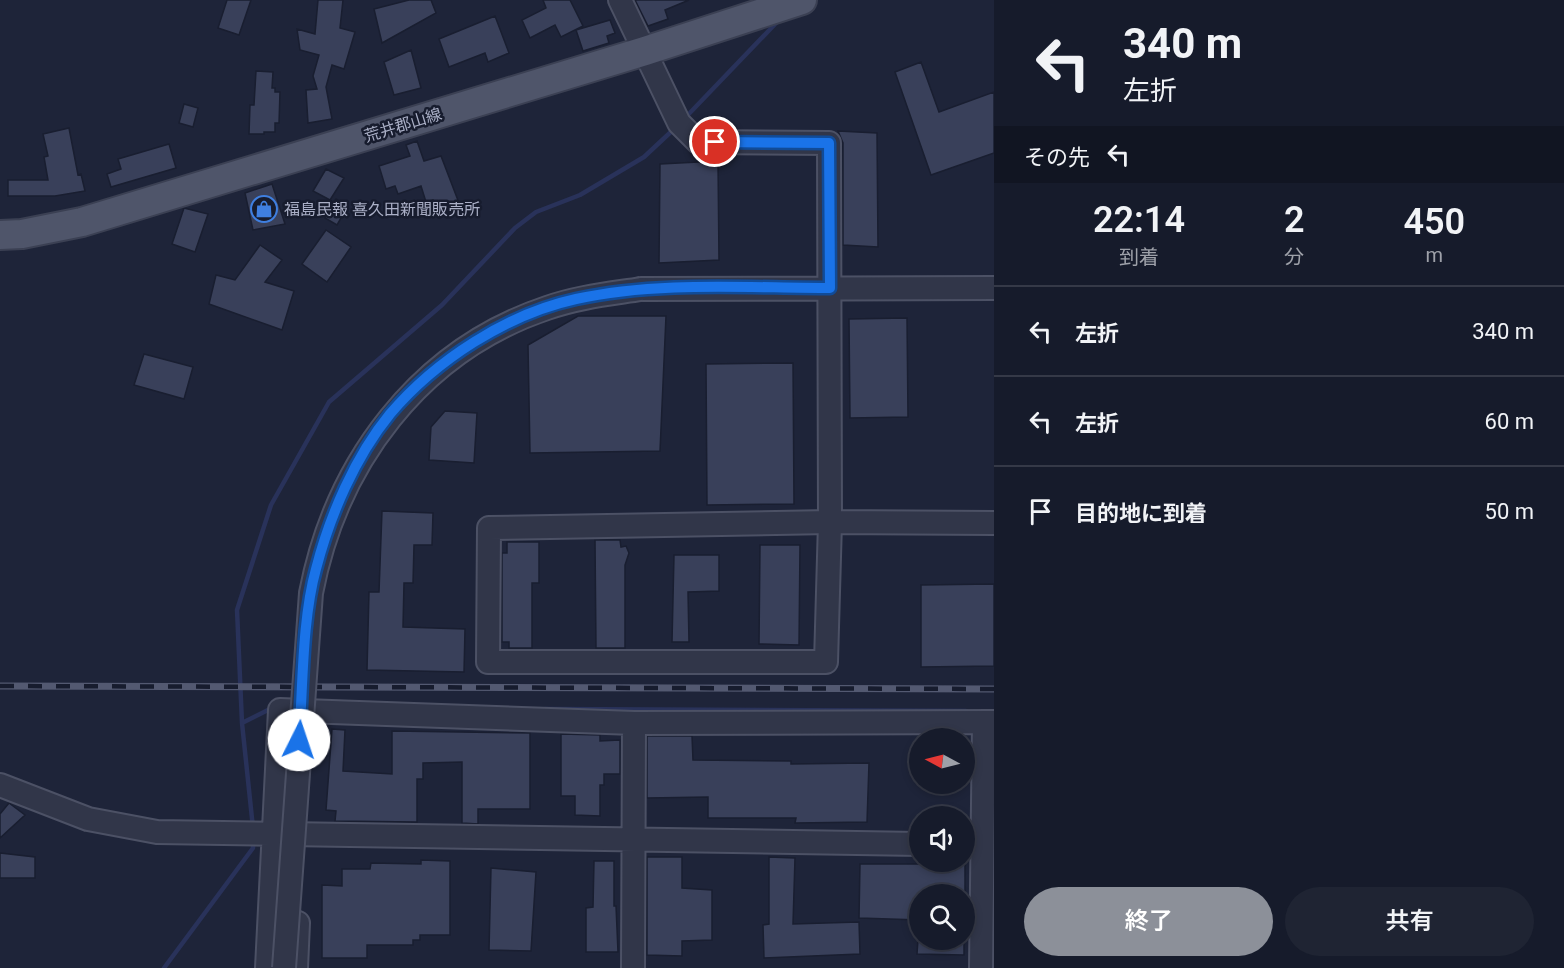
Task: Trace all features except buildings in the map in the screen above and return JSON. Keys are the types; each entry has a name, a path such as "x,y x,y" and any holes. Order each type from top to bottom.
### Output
{"main road":[{"name":"荒井郡山線","path":"0,235 22,234 82,222 645,51 802,0"}],"street":[{"path":"620,0 680,123 698,142 829,143 830,522 826,662 488,662 489,528 830,522 994,523"},
{"path":"284,968 311,593 326,538 355,468 391,414 409,396 460,352 488,334 545,308 575,299 641,289 994,288"},
{"path":"267,968 280,710 634,723 989,722 980,845 981,968"},
{"path":"296,968 304,711"},
{"path":"633,968 634,723"},
{"path":"0,785 88,819 157,832 909,844"}],"waterway":[{"path":"684,119 778,21"},
{"path":"253,828 242,723 237,610 271,505 329,402 442,305 515,228 536,212 580,195 644,157 674,129"},
{"path":"242,723 274,707"},
{"path":"545,709 966,711"},
{"path":"164,968 253,848 253,839"}],"railway":[{"path":"0,686 994,689"}],"place":[{"name":"福島民報 喜久田新聞販売所","path":"264,209"}],"route":[{"path":"299,740 311,593 316,569 341,500 355,468 391,414 460,352 488,334 545,308 575,299 641,289 830,288 829,143 715,142"}]}
